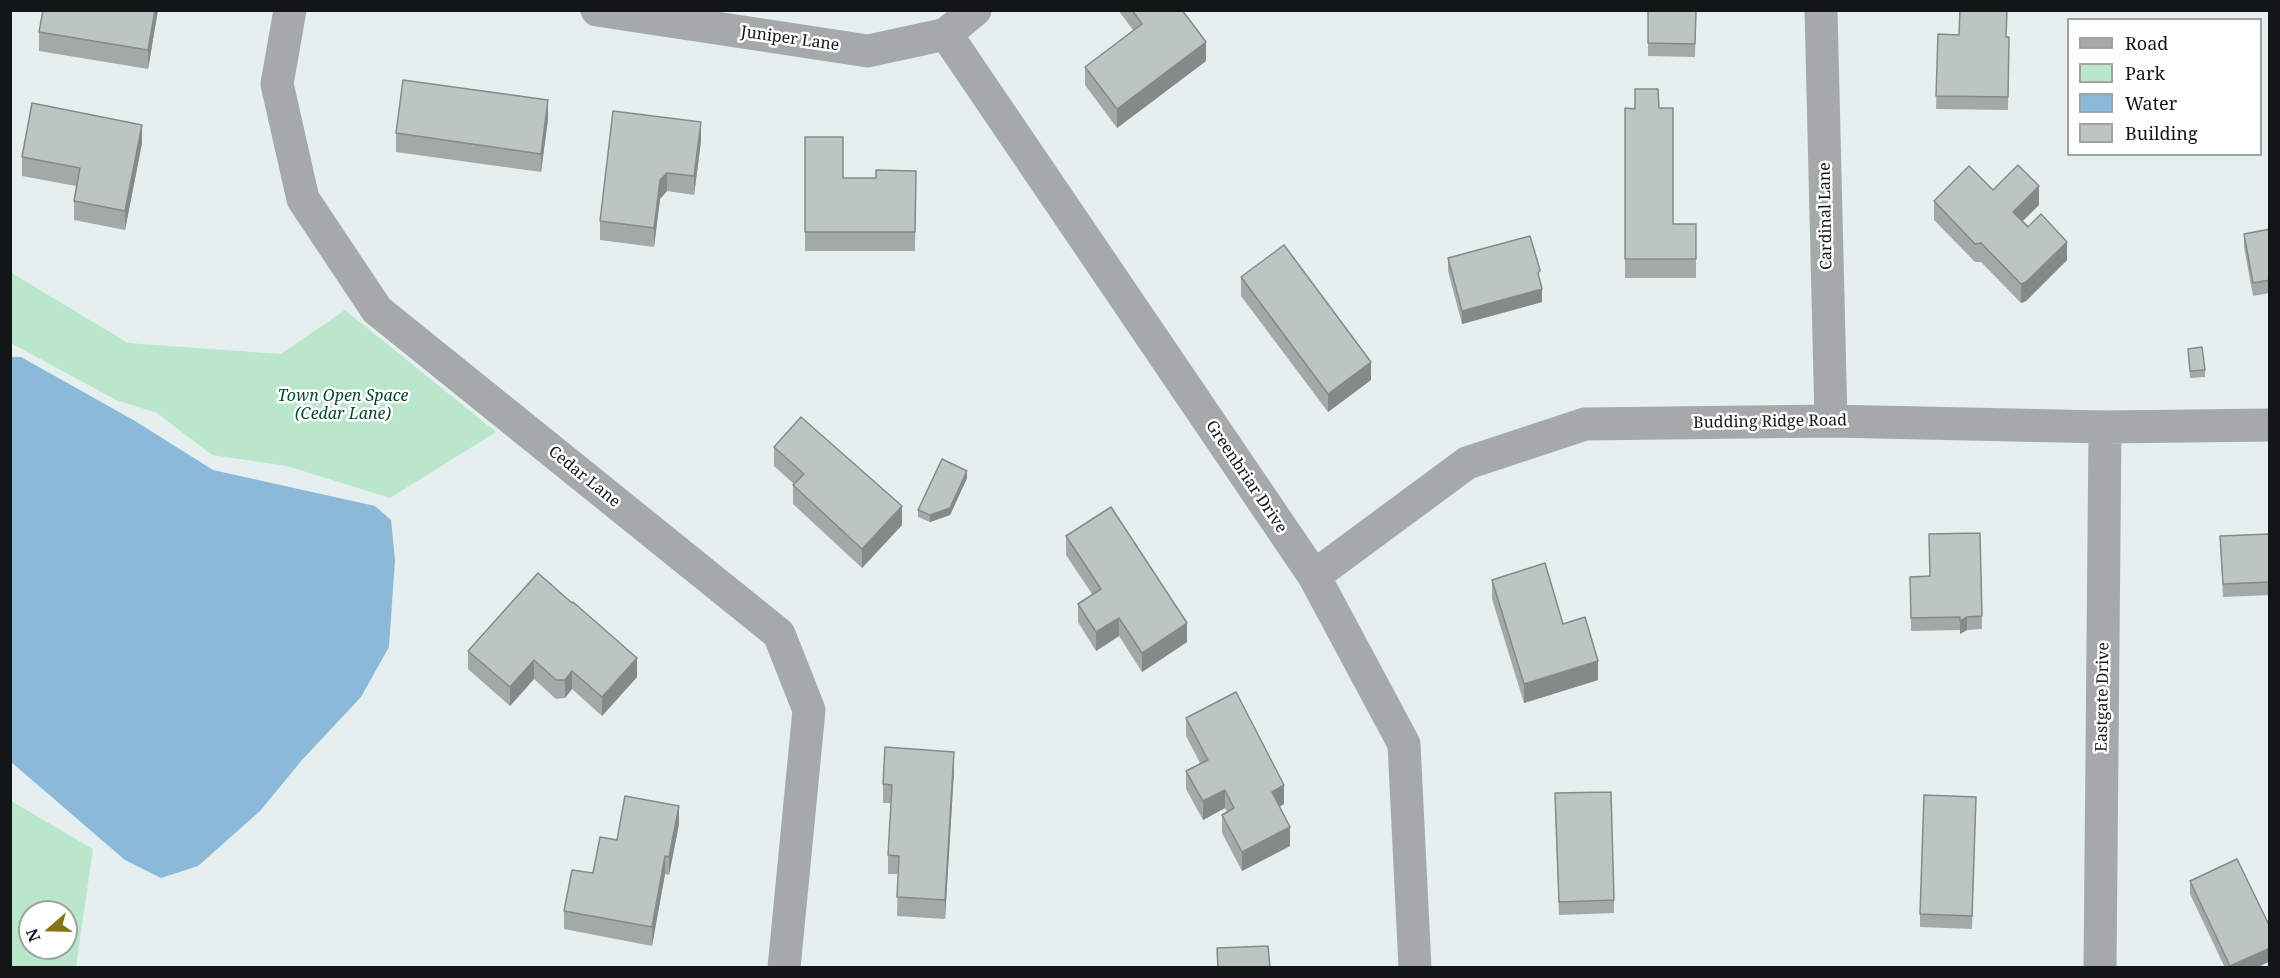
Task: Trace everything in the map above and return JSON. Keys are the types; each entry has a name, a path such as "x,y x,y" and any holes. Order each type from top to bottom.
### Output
{"street":[{"name":"Cedar Lane","path":"291,10 277,84 303,199 377,310 779,634 809,710 784,968"},
{"name":"Juniper Lane","path":"597,10 868,51 946,34 975,10"},
{"name":"Cardinal Lane","path":"1821,10 1831,421"},
{"name":"Greenbriar Drive","path":"946,34 1314,576 1404,744 1415,968"},
{"name":"Budding Ridge Road","path":"1314,576 1467,463 1585,424 1831,421 2105,427 2270,425"},
{"name":"Eastgate Drive","path":"2100,968 2105,427"}],"green space":[{"name":"Town Open Space (Cedar Lane)","path":"10,272 128,343 281,354 345,310 496,432 390,498 287,466 212,455 157,413 116,400 11,343"},
{"path":"11,801 93,849 78,953 78,900 18,900 18,960 77,960 76,967 11,967"}],"water":[{"path":"10,357 21,357 135,421 213,470 375,506 391,520 395,560 389,647 361,697 302,760 260,811 198,866 161,878 125,860 11,762"}],"building":[{"path":"43,10 155,10 148,50 39,32"},
{"path":"1132,10 1182,10 1206,42 1117,109 1085,67 1142,24"},
{"path":"1648,10 1696,10 1695,44 1648,43"},
{"path":"1960,10 2007,10 2008,97 1936,96 1938,34 1959,35"},
{"path":"403,80 548,100 541,154 396,133"},
{"path":"1635,89 1658,89 1659,108 1673,108 1673,224 1696,224 1696,259 1625,259 1625,108 1635,109"},
{"path":"32,103 142,125 125,211 74,201 80,168 22,157"},
{"path":"613,111 701,122 694,176 667,173 660,180 654,228 600,221"},
{"path":"805,137 843,137 843,178 876,178 876,170 916,171 915,232 805,232"},
{"path":"2018,165 2039,186 2013,212 2028,227 2041,214 2067,242 2026,282 2021,284 1981,243 1975,244 1934,201 1969,166 1993,190"},
{"path":"2270,229 2270,280 2253,283 2244,234"},
{"path":"1530,236 1540,270 1538,273 1542,289 1462,311 1448,258"},
{"path":"1284,245 1371,362 1328,394 1241,277"},
{"path":"2202,347 2205,370 2190,371 2188,349"},
{"path":"801,417 902,506 862,549 793,485 804,474 774,447"},
{"path":"942,459 967,471 950,508 930,515 918,510"},
{"path":"1111,507 1187,623 1142,653 1119,618 1096,632 1078,604 1101,589 1066,536"},
{"path":"1980,533 1982,616 1967,617 1960,621 1960,617 1911,618 1910,577 1930,576 1929,534"},
{"path":"2270,534 2270,582 2223,584 2220,536"},
{"path":"1545,563 1563,624 1585,617 1598,661 1524,684 1492,580"},
{"path":"538,573 637,658 602,697 572,671 565,680 556,680 534,660 510,687 468,651"},
{"path":"1236,692 1284,785 1272,792 1290,827 1242,852 1222,815 1234,808 1225,790 1203,801 1186,771 1208,760 1186,718"},
{"path":"885,747 954,752 945,900 897,897 899,856 888,855 892,785 883,784"},
{"path":"1611,792 1614,900 1559,902 1555,793"},
{"path":"1924,795 1976,797 1972,916 1920,914"},
{"path":"625,796 679,806 669,857 665,856 652,927 564,911 572,870 593,873 600,837 617,840"},
{"path":"2237,859 2270,927 2270,948 2230,966 2190,881"},
{"path":"1268,946 1270,968 1218,968 1217,948"}]}
